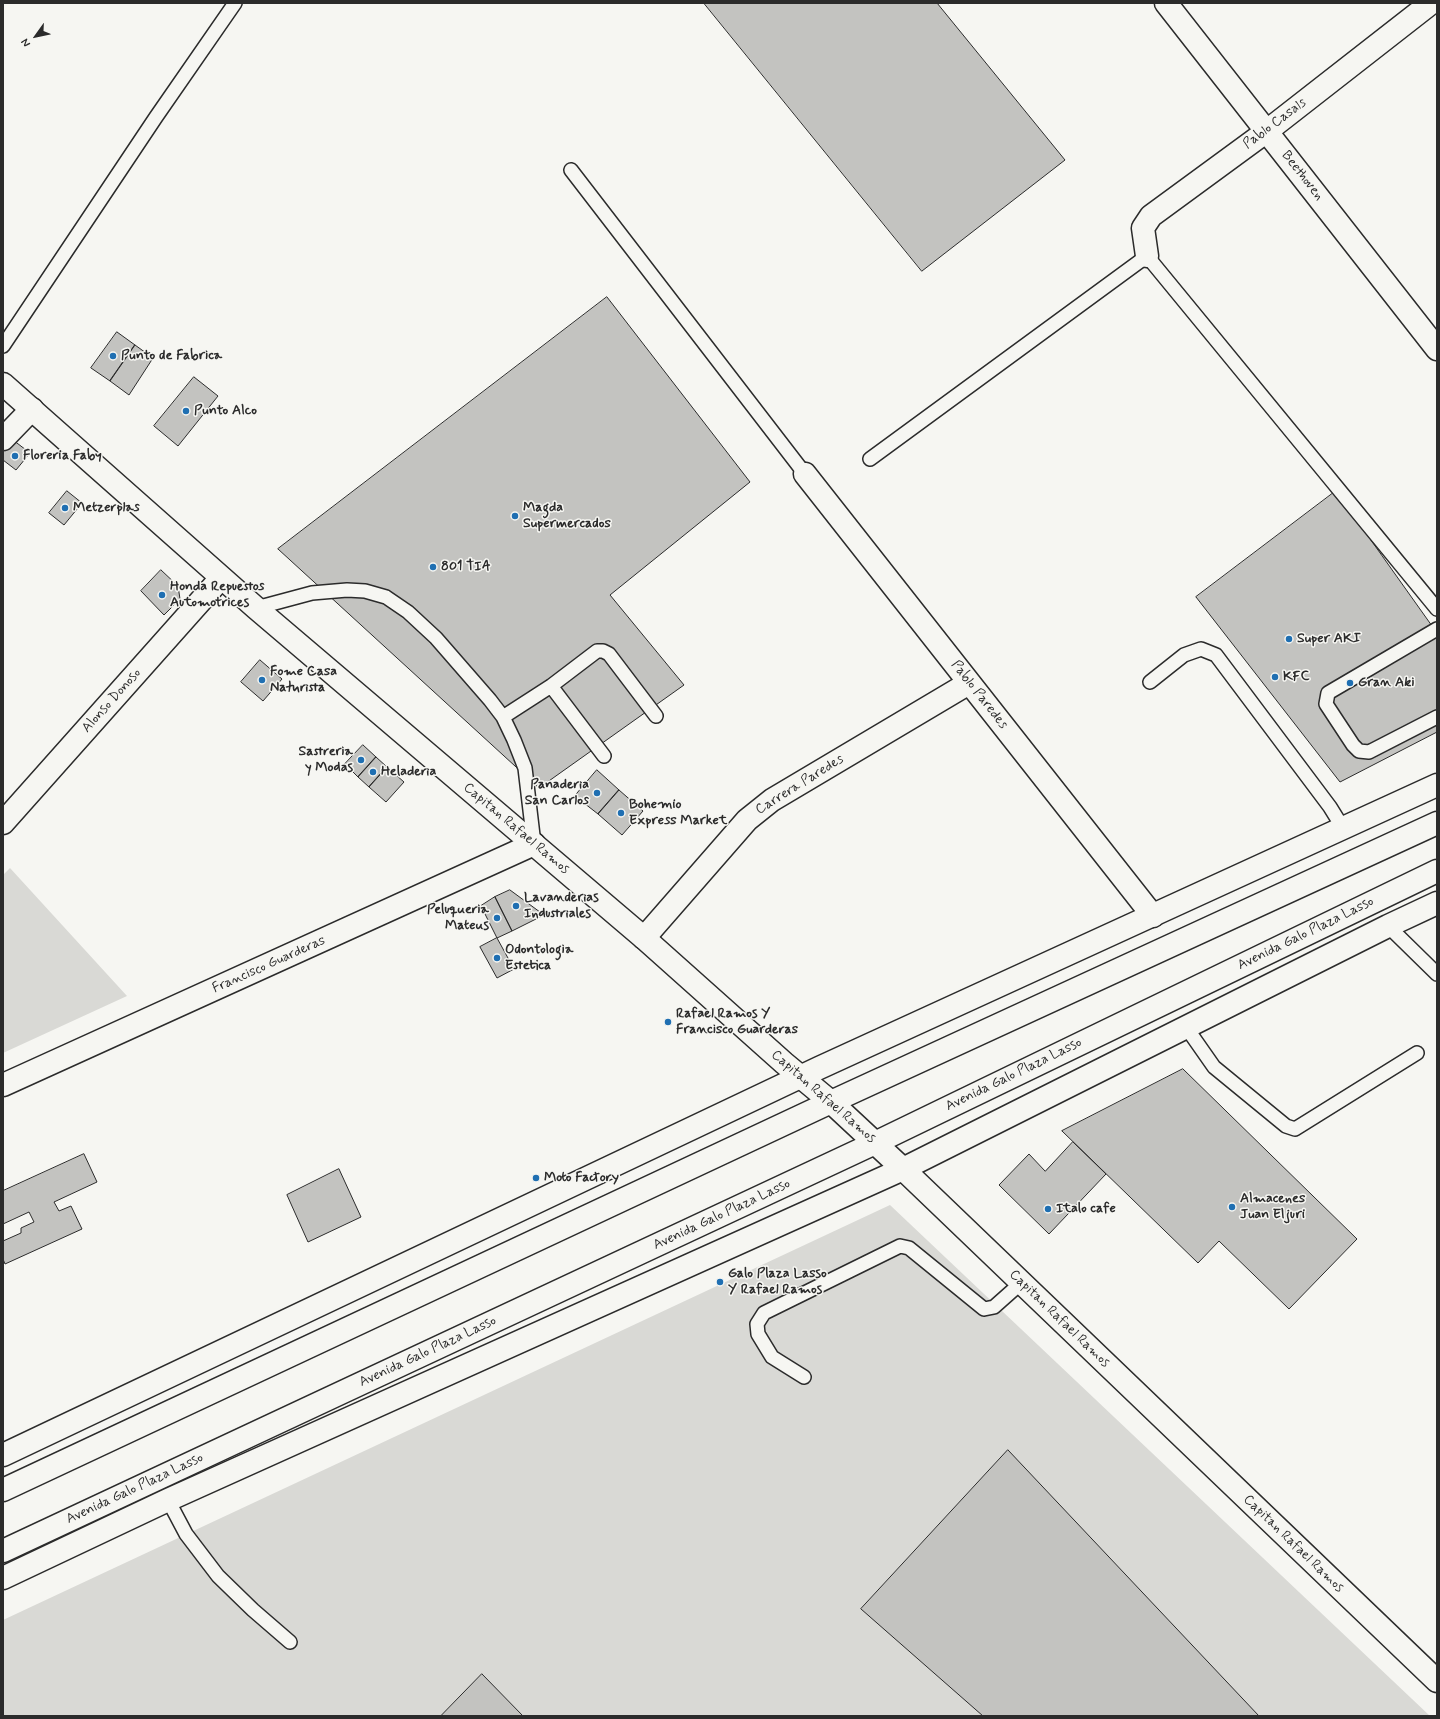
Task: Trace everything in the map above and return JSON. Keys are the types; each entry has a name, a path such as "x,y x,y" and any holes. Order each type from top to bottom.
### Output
{"main road":[{"name":"Beethoven","path":"1166,3 1437,349"},
{"name":"Pablo Casals","path":"1147,256 1143,228 1151,216 1267,131 1431,3"},
{"name":"Capitan Rafael Ramos","path":"3,384 221,578 644,938 831,1102 903,1169 1437,1681"},
{"path":"3,439 32,409"},
{"name":"Pablo Paredes","path":"805,474 1153,916"},
{"name":"Alonso Donoso","path":"3,823 221,578"},
{"name":"Carrera Paredes","path":"644,938 746,820 772,800 969,683"},
{"path":"3,1455 801,1077 1437,784"},
{"path":"3,1490 831,1102 1437,823"},
{"name":"Francisco Guarderas","path":"3,1085 534,844"},
{"name":"Avenida Galo Plaza Lasso","path":"3,1551 875,1143 1437,871"},
{"name":"Avenida Galo Plaza Lasso","path":"3,1578 168,1500 903,1169 1388,926 1437,903"}],"lane":[{"path":"3,346 156,117 235,3"},
{"path":"571,170 805,474"},
{"path":"870,459 1147,256 1437,609"},
{"path":"256,608 312,593 365,591 386,597 408,612 436,638 503,717 525,768 534,844"},
{"path":"1437,629 1328,693 1326,704 1353,745 1359,751 1369,752 1437,717"},
{"path":"1150,682 1184,655 1202,649 1216,655 1330,807 1343,828"},
{"path":"503,717 551,686 597,651 603,651 609,654 656,716"},
{"path":"551,686 604,756"},
{"path":"1388,926 1437,974"},
{"path":"1186,1027 1214,1067 1286,1126 1295,1129 1417,1053"},
{"path":"804,1377 772,1357 758,1334 756,1324 764,1313 900,1246 909,1248 984,1309 994,1307 1021,1283"},
{"path":"168,1500 186,1534 218,1576 253,1610 290,1642"}],"shaded area":[{"path":"10,868 127,996 3,1053 3,875"},
{"path":"890,1205 1430,1716 3,1716 3,1620"}],"building":[{"path":"704,3 937,3 1065,160 922,271"},
{"name":"Magda Supermercados","path":"607,297 750,482 610,595 684,685 539,788 278,549"},
{"name":"Punto de Fabrica","path":"117,332 135,345 110,381 91,368"},
{"path":"135,345 153,358 129,395 110,381"},
{"name":"Punto Alco","path":"194,377 218,396 178,446 154,426"},
{"name":"Floreria Faby","path":"13,440 30,453 16,470 3,460 3,446"},
{"name":"Metzerplas","path":"67,491 82,503 64,525 49,513"},
{"name":"Gran Aki","path":"1336,491 1437,633 1437,732 1340,782 1196,597"},
{"name":"Honda Repuestos Automotrices","path":"161,570 178,586 180,599 164,615 141,591"},
{"name":"Fome Casa Naturista","path":"260,660 282,679 263,701 241,682"},
{"name":"Sastreria y Modas","path":"363,745 376,757 358,777 345,764"},
{"name":"Heladeria","path":"376,757 387,767 369,787 358,777"},
{"path":"387,767 404,782 386,802 369,787"},
{"name":"Panaderia San Carlos","path":"597,770 619,790 598,814 575,796"},
{"name":"Bohemio Express Market","path":"619,790 643,811 622,835 598,814"},
{"name":"Lavanderias Industriales","path":"510,890 544,915 512,931 495,897"},
{"name":"Peluqueria Mateus","path":"495,897 512,931 497,938 481,906"},
{"name":"Odontologia Estetica","path":"497,938 514,969 497,978 480,947"},
{"name":"Almacenes Juan Eljuri","path":"1183,1069 1357,1239 1289,1309 1219,1241 1198,1263 1062,1131"},
{"name":"Italo cafe","path":"1073,1142 1106,1174 1049,1234 999,1185 1029,1154 1045,1171"},
{"path":"84,1154 97,1182 54,1202 59,1211 71,1206 82,1229 5,1264 3,1259 3,1241 21,1233 21,1228 34,1222 29,1212 3,1224 3,1191"},
{"path":"339,1169 361,1217 308,1242 287,1195"},
{"path":"1008,1450 1259,1716 983,1716 861,1609"},
{"path":"482,1674 523,1716 441,1716"}],"place":[{"name":"Punto de Fabrica","path":"113,356"},
{"name":"Punto Alco","path":"186,411"},
{"name":"Floreria Faby","path":"15,456"},
{"name":"Metzerplas","path":"65,508"},
{"name":"Magda Supermercados","path":"515,516"},
{"name":"801 TIA","path":"433,567"},
{"name":"Honda Repuestos Automotrices","path":"162,595"},
{"name":"Super AKI","path":"1289,639"},
{"name":"KFC","path":"1275,677"},
{"name":"Fome Casa Naturista","path":"262,680"},
{"name":"Gran Aki","path":"1350,683"},
{"name":"Sastreria y Modas","path":"361,760"},
{"name":"Heladeria","path":"373,772"},
{"name":"Panaderia San Carlos","path":"597,793"},
{"name":"Bohemio Express Market","path":"621,813"},
{"name":"Lavanderias Industriales","path":"516,906"},
{"name":"Peluqueria Mateus","path":"497,918"},
{"name":"Odontologia Estetica","path":"497,958"},
{"name":"Rafael Ramos Y Francisco Guarderas","path":"668,1022"},
{"name":"Moto Factory","path":"536,1178"},
{"name":"Almacenes Juan Eljuri","path":"1232,1207"},
{"name":"Italo cafe","path":"1048,1209"},
{"name":"Galo Plaza Lasso Y Rafael Ramos","path":"720,1282"}]}
